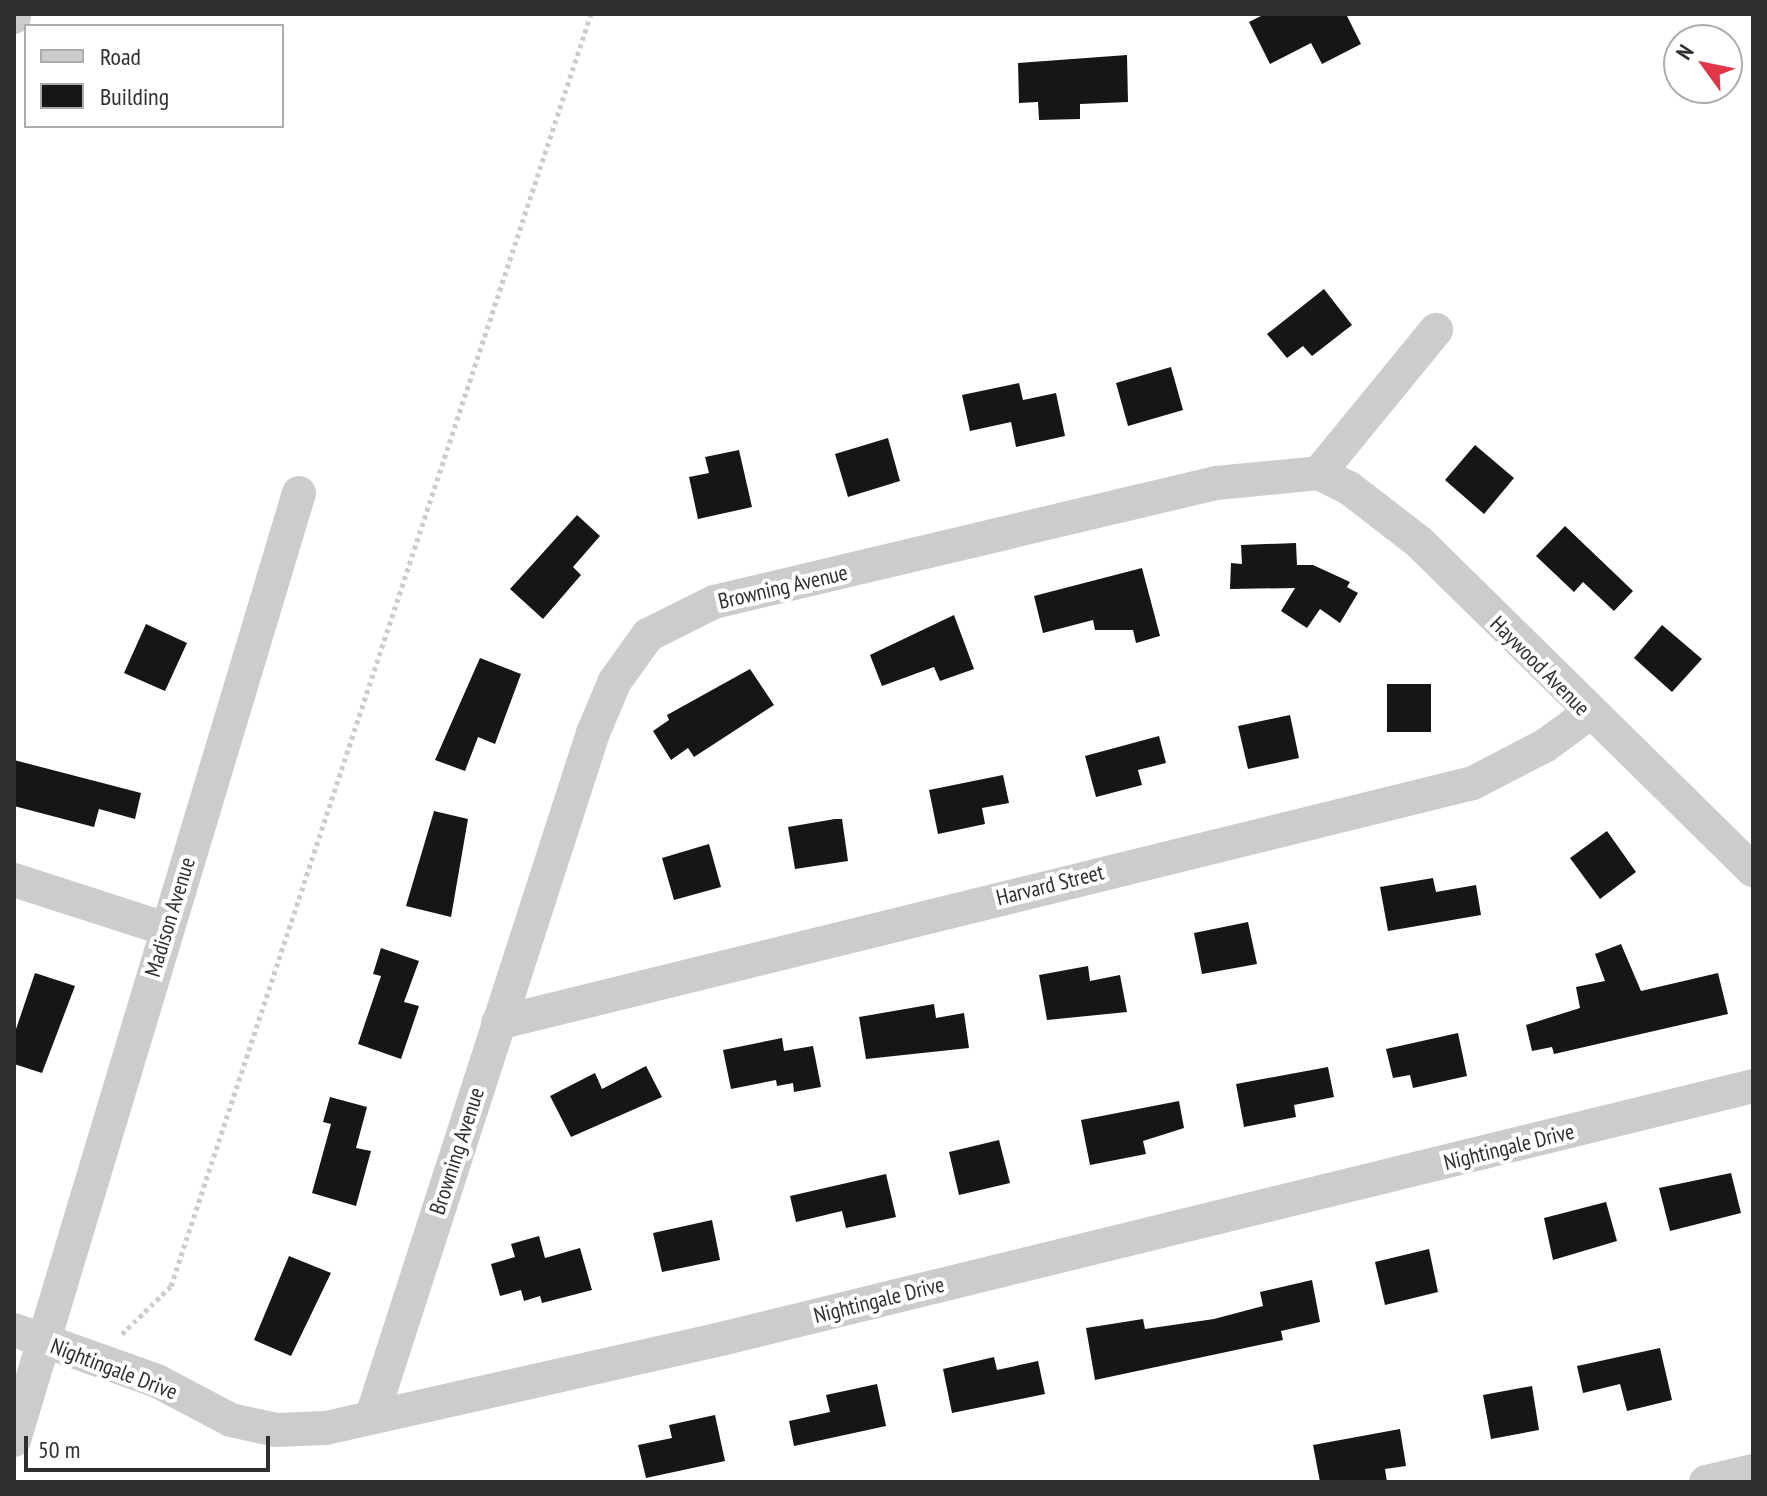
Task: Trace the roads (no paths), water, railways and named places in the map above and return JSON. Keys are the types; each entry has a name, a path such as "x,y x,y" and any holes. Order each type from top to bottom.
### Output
{"street":[{"path":"1319,473 1436,330"},
{"name":"Haywood Avenue","path":"1319,473 1349,488 1419,542 1588,714 1753,870"},
{"name":"Browning Avenue","path":"372,1416 593,733 615,681 648,635 714,602 1216,483 1319,473"},
{"name":"Madison Avenue","path":"14,1440 28,1336 166,929 299,493"},
{"name":"Harvard Street","path":"498,1023 1473,783 1588,714"},
{"path":"14,880 166,929"},
{"name":"Nightingale Drive","path":"28,1336 157,1381 231,1420 276,1430 326,1428 721,1339 1753,1086"},
{"path":"1706,1482 1753,1471"}]}
